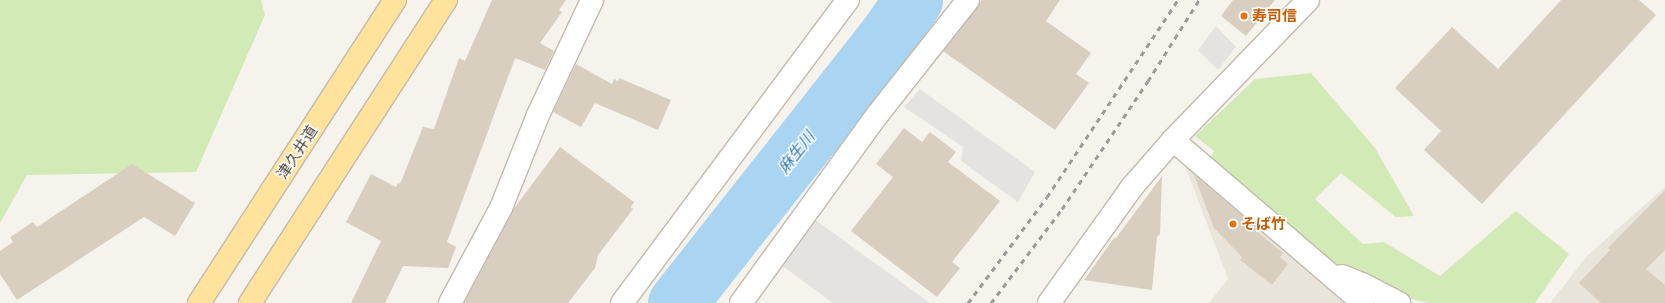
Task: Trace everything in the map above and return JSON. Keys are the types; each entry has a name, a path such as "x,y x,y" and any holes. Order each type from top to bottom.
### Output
{"main road":[{"name":"津久井道","path":"199,303 396,0"},
{"path":"250,303 446,0"}],"street":[{"path":"450,303 501,208 538,115 592,0"},
{"path":"622,303 848,0"},
{"path":"741,303 878,114 968,0"},
{"path":"1049,303 1132,187 1173,140 1308,0"},
{"path":"1173,140 1320,268 1363,303"},
{"path":"1320,268 1362,284 1399,303"}],"shaded area":[{"path":"1216,26 1236,47 1218,70 1198,50"},
{"path":"920,89 1035,172 1018,202 961,161 963,147 904,107"},
{"path":"1182,158 1380,303 1209,303 1228,279"},
{"path":"1665,187 1665,303 1550,303 1587,256"},
{"path":"814,219 930,303 833,303 781,265"}],"green space":[{"path":"0,0 261,0 265,15 196,172 27,175 0,223"},
{"path":"1311,73 1375,148 1414,216 1396,217 1341,173 1315,199 1363,244 1384,242 1440,276 1516,211 1569,254 1535,303 1429,303 1361,288 1208,163 1214,151 1195,136 1255,79"}],"building":[{"path":"492,0 566,0 559,10 562,12 540,43 554,51 545,70 515,58 447,242 456,247 448,268 403,266 385,303 351,303 381,241 346,222 371,174 396,187 398,183 400,184 423,127 434,129 459,58 465,61"},
{"path":"982,0 1060,0 1046,21 1091,53 1076,74 1089,83 1055,130 943,51"},
{"path":"1233,0 1275,0 1246,36 1221,16"},
{"path":"1561,0 1639,0 1656,15 1482,204 1424,150 1441,131 1395,88 1452,27 1498,69"},
{"path":"576,64 612,84 614,79 618,81 619,78 671,100 658,130 595,103 581,127 553,112"},
{"path":"904,128 922,142 930,132 956,152 948,162 1000,201 952,262 960,268 937,297 851,231 893,177 876,164"},
{"path":"560,147 634,202 631,207 633,209 598,255 595,268 568,303 464,303 515,207"},
{"path":"132,164 195,203 175,236 144,217 17,300 0,274 0,251 13,242 10,237 33,222 37,227"},
{"path":"1194,175 1258,229 1256,231 1283,253 1280,257 1288,264 1272,285 1240,260 1242,257 1214,228"},
{"path":"1162,176 1160,234 1157,237 1152,290 1084,280 1114,238 1116,238"},
{"path":"1665,190 1665,250 1646,269 1665,285 1665,303 1601,303 1579,283 1610,250 1608,248"}],"waterway":[{"name":"麻生川","path":"677,303 885,40 913,0"}],"railway":[{"path":"968,303 1047,197 1178,0"},
{"path":"991,303 1062,209 1148,81 1199,0"}],"place":[{"name":"寿司信","path":"1244,16"},
{"name":"そば竹","path":"1233,224"}]}
